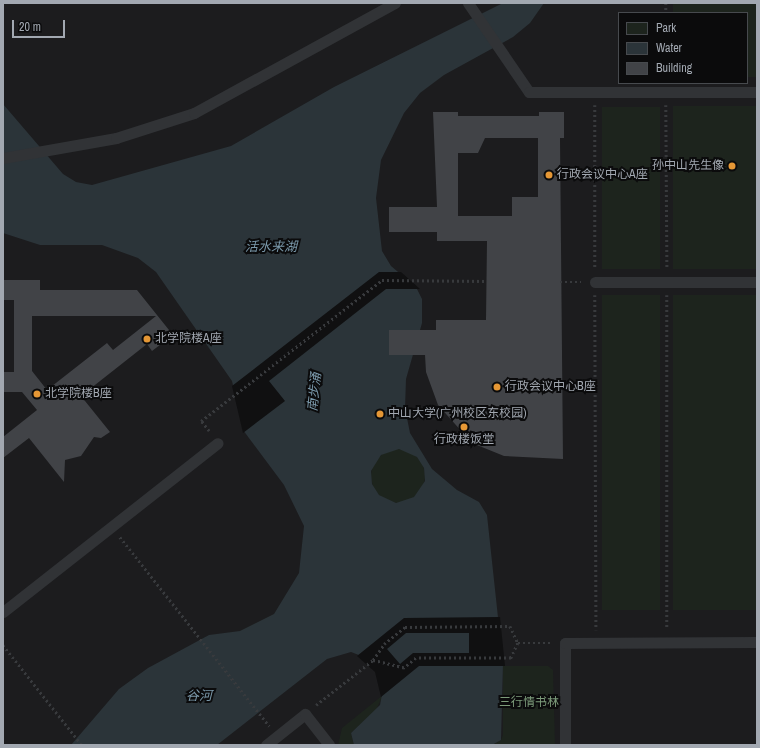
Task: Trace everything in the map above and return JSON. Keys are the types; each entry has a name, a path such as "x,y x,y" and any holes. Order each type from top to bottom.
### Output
{"lane":[{"path":"3,158 116,138 194,113 395,3"},
{"path":"468,3 529,92 757,92"},
{"path":"595,282 757,282"},
{"path":"3,612 218,443"},
{"path":"565,745 565,642 757,642"},
{"path":"266,745 305,714 329,745"}],"path":[{"path":"595,92 596,642"},
{"path":"666,92 667,642"},
{"path":"218,443 201,421 382,280 486,281"},
{"path":"560,282 595,282"},
{"path":"112,526 277,736"},
{"path":"305,714 373,660 384,644 405,627 510,626 518,642"},
{"path":"518,642 544,642"},
{"path":"373,660 404,668 416,658 511,658 518,642"},
{"path":"3,645 82,745"}],"shaded area":[{"name":"中山大学(广州校区东校园)","path":"3,3 757,3 757,745 3,745"}],"green space":[{"path":"673,3 757,3 757,77 748,77 748,12 673,12"},
{"path":"673,106 757,106 757,269 673,269"},
{"path":"602,107 660,107 660,269 602,269"},
{"path":"602,295 660,295 660,610 602,610"},
{"path":"673,295 757,295 757,610 673,610"},
{"path":"398,449 408,451 417,457 423,466 425,476 423,486 417,495 408,501 398,503 388,501 379,495 373,486 371,476 373,466 379,457 388,451"},
{"name":"三行情书林","path":"503,666 548,666 553,670 555,745 492,745 501,740 503,735"},
{"path":"383,695 376,710 351,733 354,745 338,745 342,728"}],"water":[{"name":"活水来湖","path":"503,3 544,3 530,23 513,37 444,75 420,93 404,113 381,160 376,198 382,251 391,266 416,287 422,299 422,323 406,379 405,408 410,433 432,469 457,490 479,502 487,515 503,664 501,740 492,745 354,745 351,733 380,705 383,689 381,678 364,657 351,652 327,659 217,745 71,745 119,689 148,668 209,635 240,631 274,614 299,573 304,526 284,485 243,430 232,381 156,272 138,258 102,245 40,245 3,233 3,104 63,174 76,182 92,185 231,146 334,87","holes":["399,449 417,457 424,468 425,481 414,497 396,503 379,495 372,484 371,471 381,455"]}],"pier":[{"path":"379,272 401,272 420,289 386,289 269,381 285,401 243,433 232,386"},
{"path":"500,617 505,666 419,666 381,697 375,672 357,656 404,618","holes":["406,633 469,633 469,653 413,653 400,664 387,649"]}],"building":[{"path":"433,112 458,112 458,116 539,116 539,112 564,112 564,138 560,138 563,459 504,456 472,443 438,405 426,372 425,355 389,355 389,330 436,330 436,320 486,320 487,241 437,241 437,232 389,232 389,207 437,207","holes":["485,138 538,138 538,197 512,197 512,216 458,216 458,153 478,153"]},
{"path":"3,280 40,280 40,290 137,290 173,335 152,351 147,344 81,396 110,432 101,438 94,437 81,456 65,460 64,482 29,438 3,458 3,437 37,410 22,392 3,392 3,372 14,372 14,300 3,300","holes":["32,316 156,316 113,350 107,343 47,390 32,371"]}],"place":[{"name":"孙中山先生像","path":"732,166"},
{"name":"行政会议中心A座","path":"549,175"},
{"name":"北学院楼A座","path":"147,339"},
{"name":"行政会议中心B座","path":"497,387"},
{"name":"北学院楼B座","path":"37,394"},
{"name":"中山大学(广州校区东校园)","path":"380,414"},
{"name":"行政楼饭堂","path":"464,427"}],"water label":[{"name":"南步涌","path":"315,392"},
{"name":"谷河","path":"199,696"}]}
